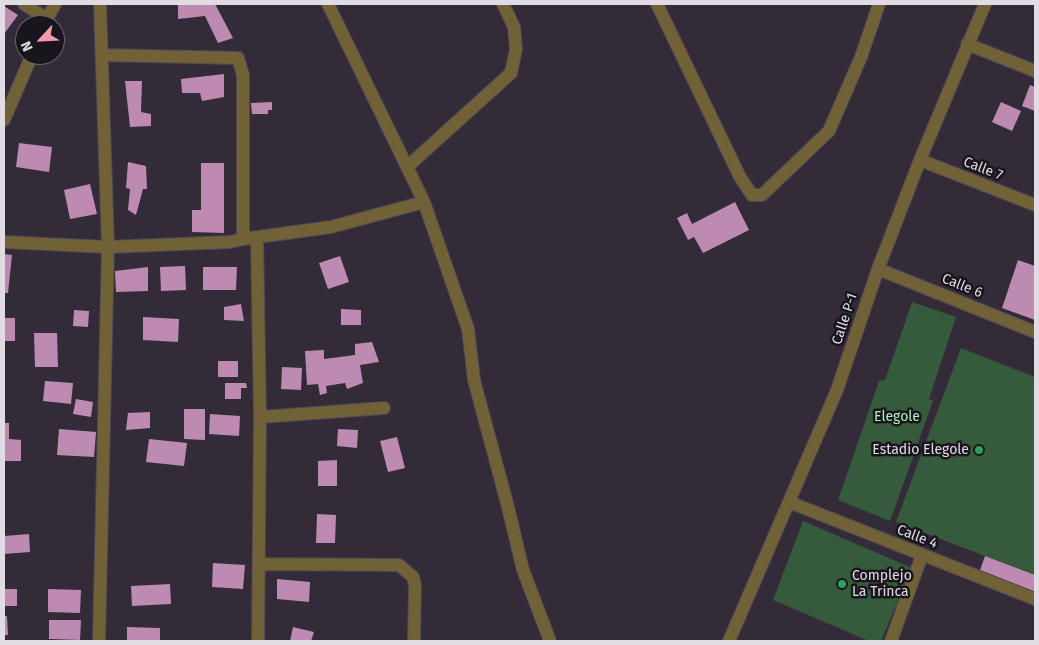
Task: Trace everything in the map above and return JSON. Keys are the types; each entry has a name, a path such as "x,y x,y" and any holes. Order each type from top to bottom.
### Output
{"street":[{"path":"24,4 37,15"},
{"path":"99,641 108,247 100,4"},
{"path":"328,4 424,202 468,329 474,380 524,570 550,641"},
{"path":"407,167 511,73 516,49 515,34 514,27 503,4"},
{"path":"657,4 740,177 752,195 762,195 829,130 861,57 879,4"},
{"name":"Calle P-1","path":"729,641 837,390 878,269 920,160 985,4"},
{"path":"967,44 1035,71"},
{"path":"102,55 238,58 243,75 242,239"},
{"path":"4,120 28,65"},
{"name":"Calle 7","path":"920,160 1035,205"},
{"path":"4,242 108,247 230,242 331,227 424,202"},
{"path":"257,238 260,417 258,641"},
{"name":"Calle 6","path":"878,269 1035,332"},
{"path":"260,417 384,408"},
{"name":"Calle 4","path":"789,502 1035,599"},
{"path":"891,641 922,555"},
{"path":"259,564 399,565 413,577 415,586 414,641"}],"green space":[{"name":"Elegole","path":"912,302 956,317 929,399 933,401 890,521 838,500 879,381 885,380"},
{"name":"Estadio Elegole","path":"961,348 1035,377 1035,575 896,522"},
{"name":"Complejo La Trinca","path":"803,521 912,568 881,641 869,641 773,600"}],"building":[{"path":"178,4 215,4 233,38 218,43 205,16 178,19"},
{"path":"4,6 18,15 15,15 15,19 4,34"},
{"path":"224,74 224,97 202,101 200,93 182,93 181,79"},
{"path":"125,81 142,81 141,112 151,114 151,126 130,127"},
{"path":"1030,85 1035,87 1035,111 1022,106"},
{"path":"272,102 272,110 268,110 268,114 252,114 251,103"},
{"path":"1001,102 1021,111 1012,131 992,122"},
{"path":"19,143 52,147 49,172 16,167"},
{"path":"128,162 146,166 147,189 143,189 136,215 128,210 130,189 126,188"},
{"path":"201,163 224,163 224,233 192,232 192,210 201,210"},
{"path":"90,184 97,214 70,219 64,190"},
{"path":"735,202 749,230 703,253 694,237 688,240 677,218 687,213 692,224"},
{"path":"4,254 12,255 8,293 4,293"},
{"path":"340,256 349,282 328,289 319,263"},
{"path":"1018,260 1035,266 1035,320 1002,308"},
{"path":"185,266 186,290 161,291 160,267"},
{"path":"148,267 148,291 116,292 115,271"},
{"path":"203,267 237,267 236,290 203,290"},
{"path":"241,304 244,321 224,320 224,307"},
{"path":"341,309 361,310 361,325 341,325"},
{"path":"74,310 89,311 88,327 73,326"},
{"path":"143,317 179,319 178,342 143,340"},
{"path":"4,318 15,318 15,341 4,341"},
{"path":"34,333 57,333 58,367 35,367"},
{"path":"372,342 379,362 360,365 363,383 347,389 345,383 326,386 327,393 320,395 318,384 307,385 305,351 324,350 324,359 355,355 355,344"},
{"path":"218,361 238,361 238,377 218,377"},
{"path":"282,367 302,368 301,390 281,389"},
{"path":"45,381 73,383 71,404 43,401"},
{"path":"225,383 246,383 247,388 241,388 241,399 225,399"},
{"path":"76,399 93,402 91,417 73,414"},
{"path":"184,409 205,409 205,440 184,439"},
{"path":"150,412 150,428 126,430 128,413"},
{"path":"210,414 240,416 239,436 209,434"},
{"path":"4,423 9,423 9,439 21,440 21,461 4,461"},
{"path":"59,429 96,432 94,457 57,455"},
{"path":"338,429 358,430 357,448 337,446"},
{"path":"397,437 405,468 388,472 380,441"},
{"path":"149,439 187,443 184,466 146,462"},
{"path":"337,460 337,486 318,486 318,461"},
{"path":"317,514 336,515 335,543 316,543"},
{"path":"29,534 30,552 4,554 4,536"},
{"path":"985,556 1035,575 1035,594 979,573"},
{"path":"213,563 245,565 243,589 212,587"},
{"path":"277,579 310,582 309,602 277,599"},
{"path":"170,584 171,604 132,606 131,586"},
{"path":"4,589 17,589 17,606 4,606"},
{"path":"48,589 81,590 80,613 48,612"},
{"path":"4,616 7,616 8,635 4,635"},
{"path":"49,620 81,620 80,640 49,639"},
{"path":"127,627 160,628 160,641 127,641"},
{"path":"293,627 314,632 311,641 290,641"}],"place":[{"name":"Estadio Elegole","path":"979,450"},
{"name":"Complejo La Trinca","path":"842,584"}]}
